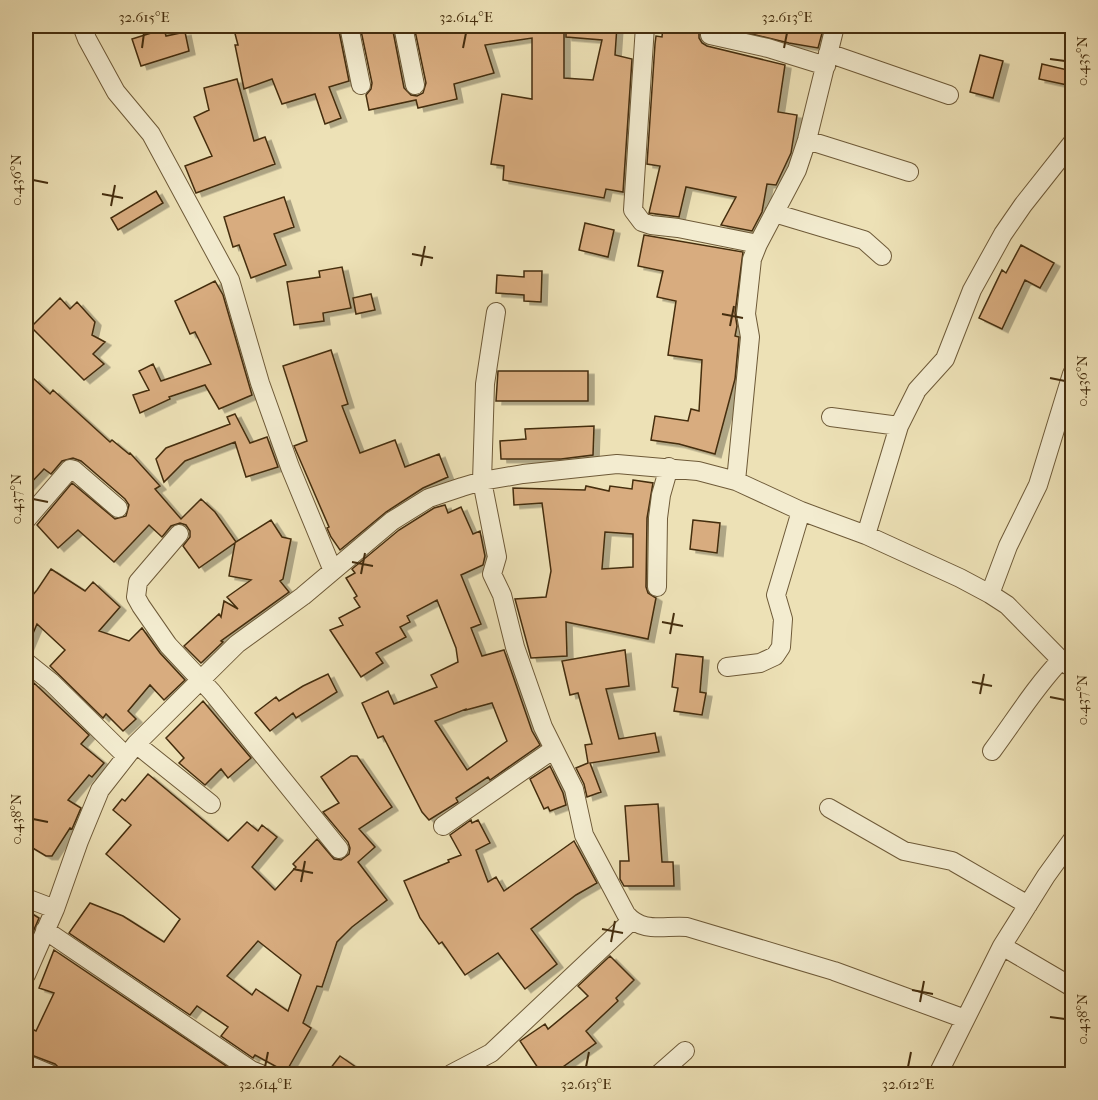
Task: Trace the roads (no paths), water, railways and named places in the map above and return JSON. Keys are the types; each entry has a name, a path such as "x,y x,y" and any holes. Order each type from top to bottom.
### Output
{"street":[{"path":"82,26 116,92 152,134 230,280 260,383 290,467 333,571"},
{"path":"349,26 361,85"},
{"path":"403,26 415,85"},
{"path":"645,26 633,210 636,217 651,225 758,244"},
{"path":"736,481 750,337 746,314 752,259 797,170 807,140 835,26"},
{"path":"710,35 827,60 949,95"},
{"path":"807,140 909,172"},
{"path":"866,535 899,426 917,390 945,359 972,290 991,254 1023,205 1072,143"},
{"path":"774,213 864,240 882,256"},
{"path":"496,312 485,384 482,481 497,557 492,574 502,595 515,646 539,717 574,789 584,835 626,914 632,921 652,928 674,926 712,933 834,970 965,1019"},
{"path":"990,594 1008,546 1038,485 1072,374"},
{"path":"831,417 899,426"},
{"path":"26,975 55,909 100,790 131,750 237,644 303,596 392,521 429,498 482,481 523,474 617,464 698,471 736,481 801,511 866,535 960,578 1007,605 1067,664 1042,680 992,751"},
{"path":"657,587 658,518 661,495 669,467"},
{"path":"26,520 70,469 118,508"},
{"path":"727,667 760,663 775,656 780,647 783,619 776,595 801,511"},
{"path":"179,534 138,582 136,597 153,626 199,681 212,692 339,849"},
{"path":"26,662 131,750 211,804"},
{"path":"443,826 554,749"},
{"path":"829,808 904,851 952,861 1028,905"},
{"path":"938,1074 1002,946 1046,876 1072,840"},
{"path":"26,898 55,909"},
{"path":"451,1074 491,1053 632,921"},
{"path":"45,930 164,1012 261,1074"},
{"path":"1002,946 1072,987"},
{"path":"659,1074 685,1051"},
{"path":"26,1064 50,1074"}]}
